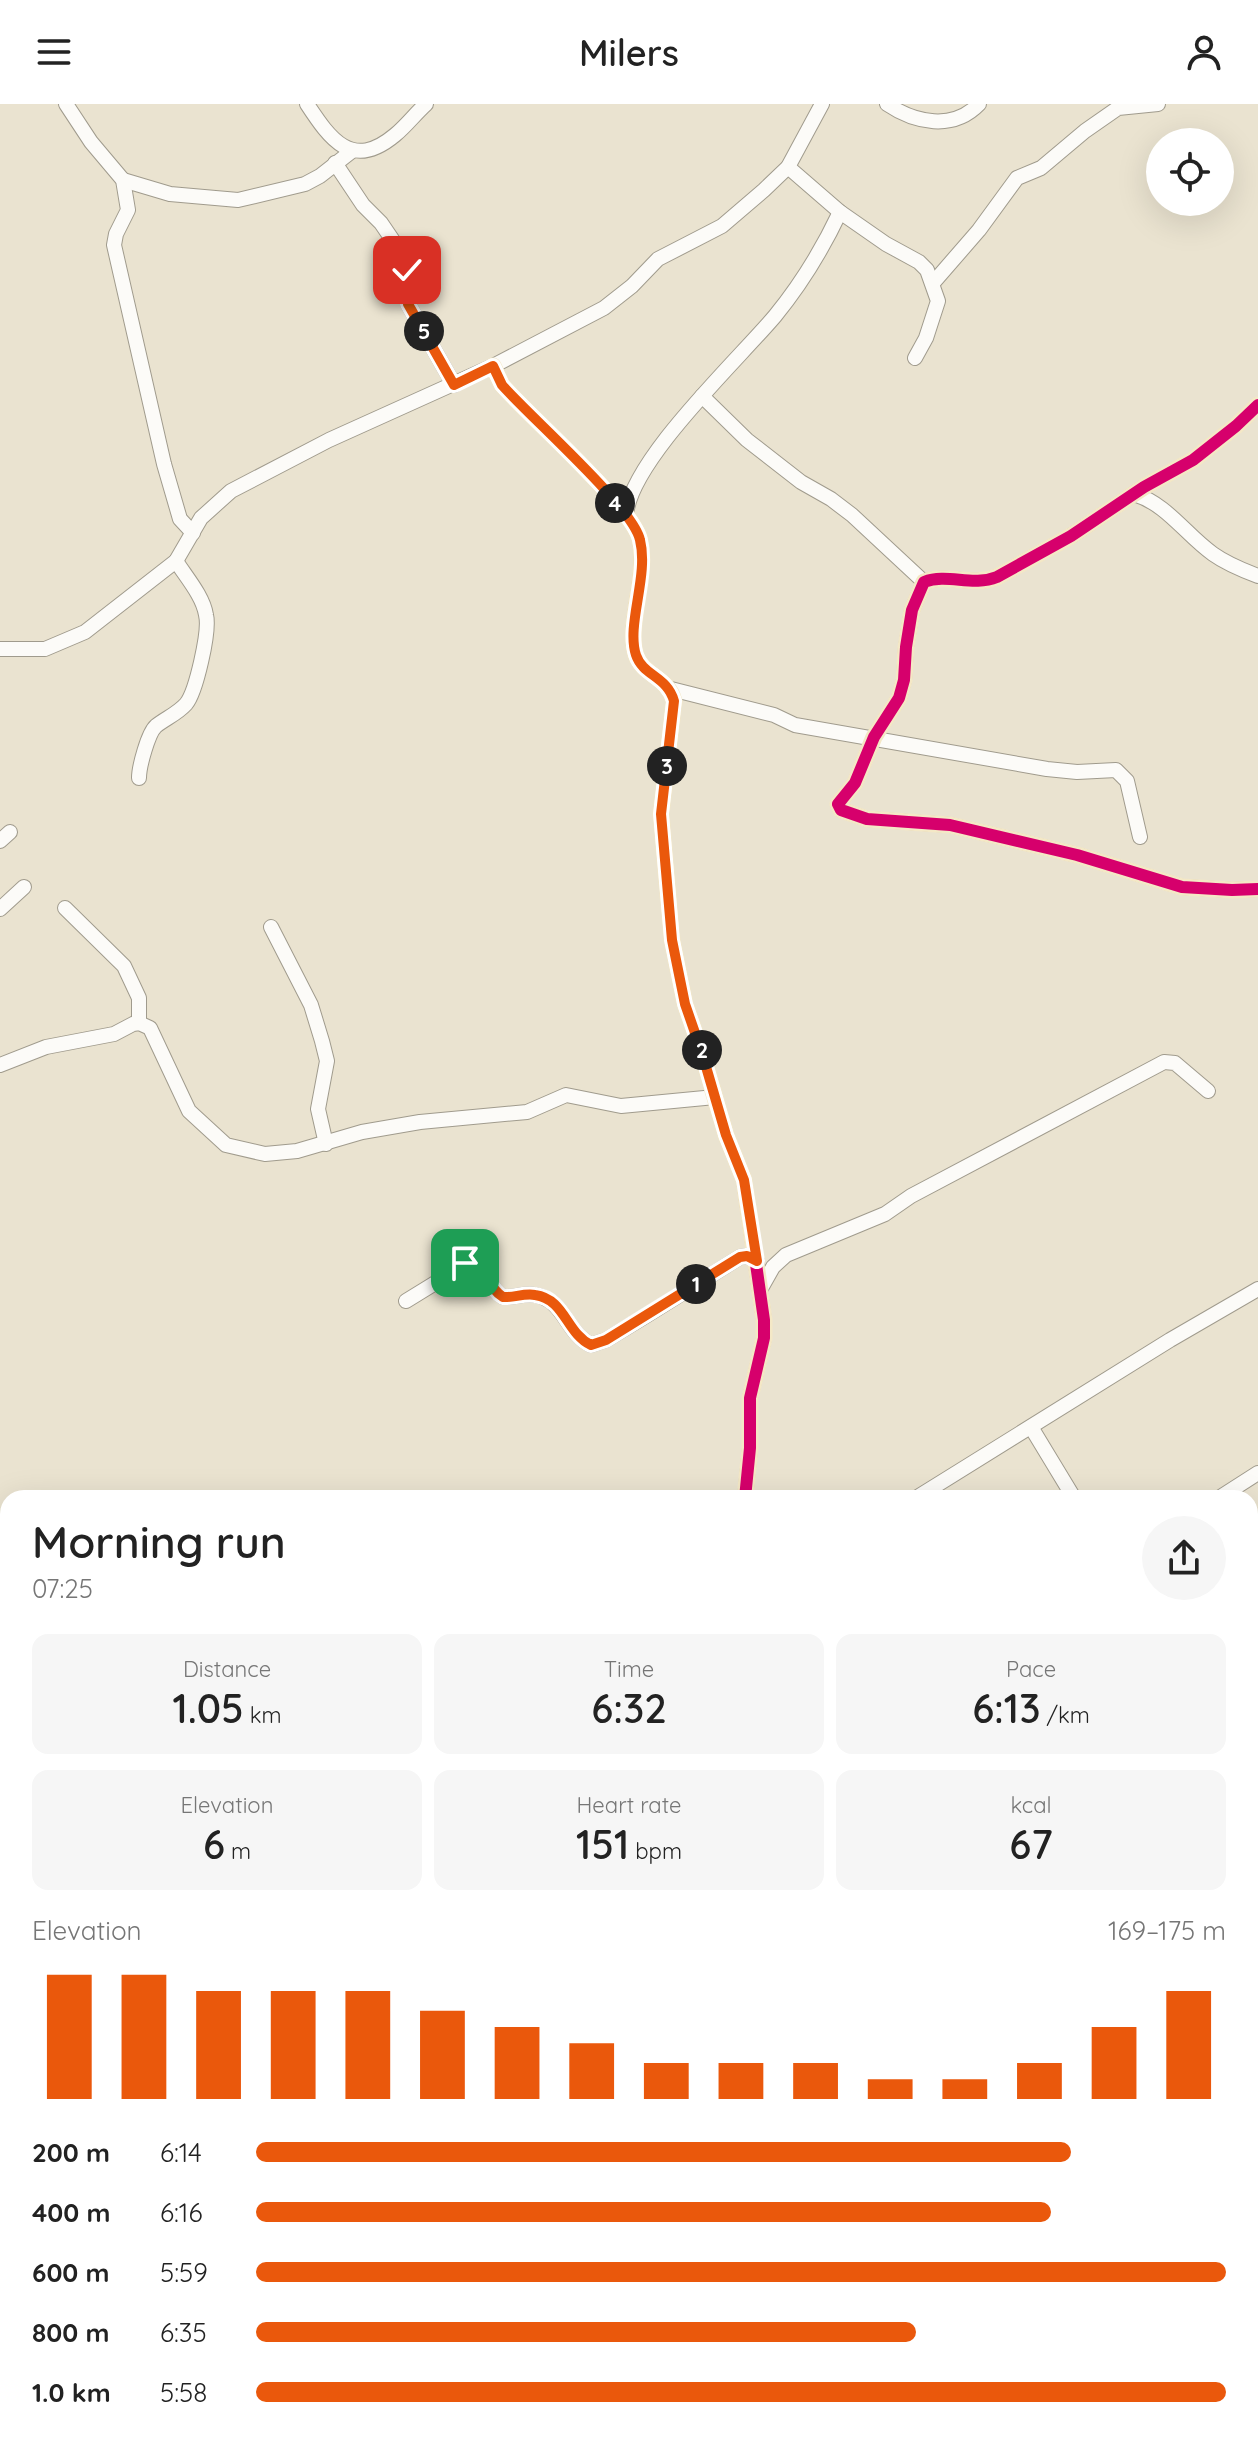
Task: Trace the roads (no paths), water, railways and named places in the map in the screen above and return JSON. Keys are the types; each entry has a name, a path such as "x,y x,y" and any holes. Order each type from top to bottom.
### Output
{"street":[{"path":"66,104 91,142 123,180 128,210 114,245 164,464 180,519 193,533"},
{"path":"307,104 327,134 352,151"},
{"path":"123,180 170,194 238,200 305,184 352,151 371,149 384,143 426,104"},
{"path":"0,649 45,649 85,632 176,561 210,508 252,479 329,440 454,385 604,308 632,286 658,259 722,226 788,167 822,104"},
{"path":"887,104 922,121 943,122 962,117 979,104"},
{"path":"933,283 979,230 1017,178 1041,168 1118,108 1158,104"},
{"path":"335,163 363,205 381,223 398,248 407,270 408,304 454,385"},
{"path":"788,167 840,212 927,270 938,301 915,358"},
{"path":"626,515 636,481 702,396 775,316 819,256 840,212"},
{"path":"493,366 502,385 626,515 640,537 641,587 634,640 636,655 643,666 671,689 774,715 795,725 1047,769 1077,772 1116,770 1127,781 1140,837"},
{"path":"702,396 747,440 801,482 852,515 924,582"},
{"path":"1258,405 1205,452 1071,536 997,577 983,582 935,578 924,582 912,610 899,698 874,737 855,783 838,804 841,810 867,819 950,825 1077,855 1182,887 1258,889"},
{"path":"1134,494 1156,504 1211,553 1234,567 1258,576"},
{"path":"139,778 139,768 152,731 190,699 207,629 207,616 202,604 176,561"},
{"path":"671,689 673,718 661,814 669,909 685,1004 726,1135 744,1180 760,1290 764,1338 750,1398 751,1435 746,1490"},
{"path":"0,909 24,887"},
{"path":"65,908 124,966 139,998 139,1023"},
{"path":"271,927 311,1005 322,1041 327,1061 318,1109 326,1144"},
{"path":"0,1065 46,1047 114,1034 139,1023 150,1028 189,1111 226,1145 265,1154 326,1144 362,1132 420,1122 527,1112 566,1095 621,1106 715,1097"},
{"path":"760,1290 773,1267 786,1255 885,1214 911,1196 1164,1062 1175,1063 1208,1091"},
{"path":"406,1301 471,1261 480,1266 488,1283 503,1297 532,1294 550,1299 579,1337 591,1345 606,1340 740,1257 747,1256 757,1261"},
{"path":"929,1490 1258,1289"},
{"path":"1031,1427 1069,1490"},
{"path":"1231,1490 1258,1473"}]}
